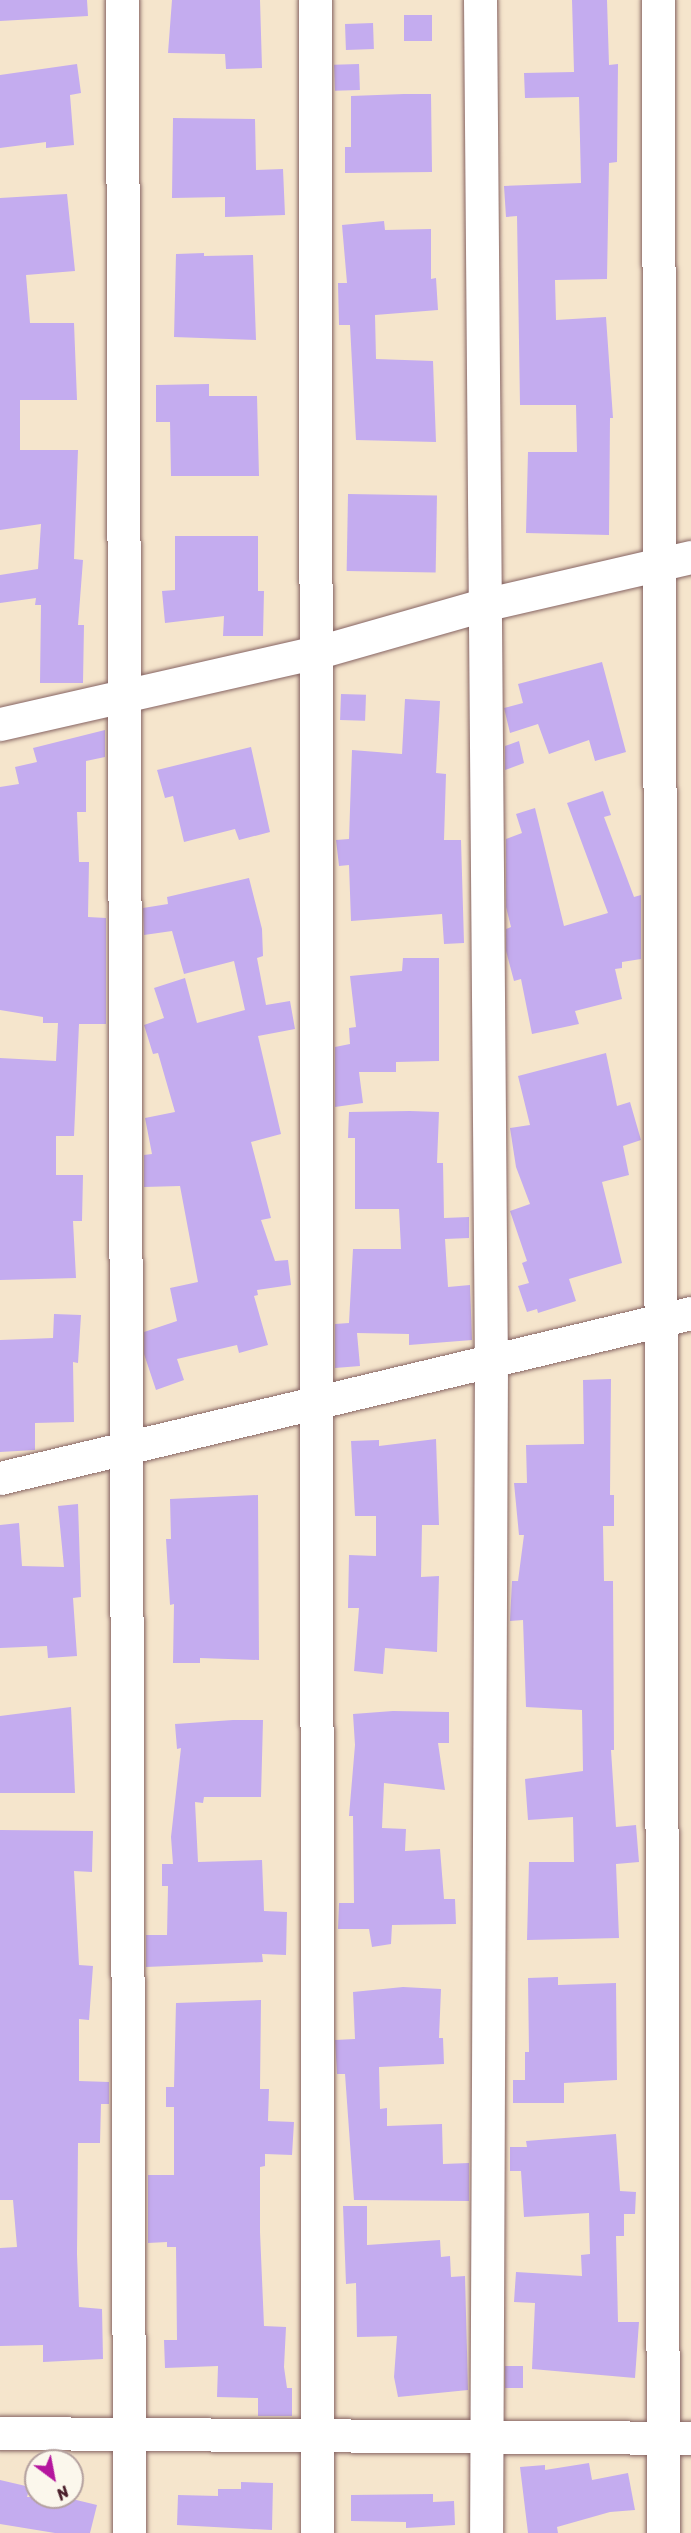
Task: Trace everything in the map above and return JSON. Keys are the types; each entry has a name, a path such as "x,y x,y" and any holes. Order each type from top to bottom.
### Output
{"street":[{"path":"122,0 127,697 129,2533"},
{"path":"315,0 318,652 317,2533"},
{"path":"480,0 483,605 491,1362 486,2533"},
{"path":"658,0 675,561 677,2438 663,2533"},
{"path":"0,724 318,652 483,605 675,561"},
{"path":"0,1478 676,1317"},
{"path":"0,2433 128,2436 677,2438"}],"building":[{"path":"0,0 87,0 88,16 0,21"},
{"path":"172,0 260,0 262,68 226,69 225,54 168,53"},
{"path":"572,0 607,0 609,65 618,64 617,162 609,163 607,279 555,280 556,320 606,317 613,418 610,418 609,535 526,533 528,452 577,452 576,405 520,405 517,216 506,217 504,186 581,183 579,97 525,98 524,73 574,72"},
{"path":"404,15 432,15 432,41 404,41"},
{"path":"373,23 374,49 346,50 345,24"},
{"path":"77,64 81,93 70,95 74,145 46,148 46,142 0,148 0,75"},
{"path":"359,64 360,90 335,91 334,65"},
{"path":"431,94 432,172 345,173 345,147 351,147 351,96"},
{"path":"173,118 255,119 256,170 283,169 285,215 225,217 225,197 172,198"},
{"path":"67,194 75,271 26,275 30,323 74,323 77,400 20,400 20,450 78,450 74,559 83,560 78,625 84,625 83,683 40,683 41,605 35,605 36,598 0,603 0,575 38,569 41,524 0,530 0,198"},
{"path":"384,221 385,230 431,229 431,279 436,278 438,310 375,315 376,359 433,361 436,442 356,440 350,325 339,325 338,283 347,283 342,225"},
{"path":"204,253 204,256 253,255 256,340 174,337 176,254"},
{"path":"209,384 209,396 257,396 259,476 171,476 170,422 156,422 156,385"},
{"path":"348,494 437,496 436,573 347,571"},
{"path":"175,536 258,536 258,591 264,591 263,636 223,636 224,616 165,623 162,591 175,590"},
{"path":"602,662 626,752 595,761 589,740 549,754 538,724 510,733 504,708 523,703 518,684"},
{"path":"341,694 366,695 365,721 340,720"},
{"path":"405,699 440,701 436,773 446,774 444,840 461,840 464,943 444,944 442,914 351,921 349,865 339,866 336,840 349,839 352,750 402,754"},
{"path":"105,730 105,757 86,761 86,812 77,812 79,862 89,862 88,917 106,918 106,1024 79,1024 74,1136 56,1136 56,1175 83,1175 82,1221 73,1221 76,1278 0,1280 0,1058 56,1061 58,1023 43,1023 43,1017 0,1010 0,787 19,784 15,767 37,762 33,748"},
{"path":"519,741 524,763 505,770 505,746"},
{"path":"251,747 270,832 239,840 235,829 184,842 173,796 165,798 157,770"},
{"path":"603,791 611,815 604,817 634,897 641,895 641,959 622,962 622,968 615,969 622,999 575,1011 579,1024 532,1034 521,979 514,981 506,951 506,929 511,927 506,907 506,839 522,833 516,814 535,808 564,926 608,913 567,803"},
{"path":"249,878 262,929 263,956 257,958 266,1005 290,1001 295,1029 258,1036 281,1134 251,1142 271,1218 261,1220 275,1261 288,1260 291,1285 257,1290 258,1295 254,1296 268,1345 239,1353 237,1345 177,1359 184,1380 156,1390 144,1354 144,1332 177,1321 170,1288 198,1282 180,1186 144,1187 144,1155 152,1154 145,1118 175,1112 158,1053 153,1054 144,1025 164,1018 154,988 185,978 197,1023 245,1010 234,961 184,974 172,931 144,935 143,908 168,904 167,897"},
{"path":"403,958 439,958 439,1061 396,1062 396,1072 359,1072 363,1103 335,1107 335,1047 350,1044 349,1028 356,1027 350,976 402,971"},
{"path":"606,1053 617,1106 630,1102 641,1140 623,1146 629,1175 602,1182 622,1263 569,1279 576,1301 538,1313 537,1309 527,1312 518,1286 529,1283 522,1263 527,1261 510,1211 530,1204 516,1167 510,1128 530,1125 518,1076"},
{"path":"349,1112 439,1112 437,1163 443,1163 444,1218 469,1217 469,1238 445,1239 448,1287 470,1285 472,1340 409,1345 409,1334 357,1333 360,1366 335,1368 335,1324 349,1323 353,1249 401,1249 399,1209 355,1209 355,1138 348,1138"},
{"path":"54,1314 81,1315 78,1363 73,1362 74,1422 35,1423 35,1450 0,1452 0,1340 53,1338"},
{"path":"611,1379 610,1495 614,1495 614,1526 603,1526 604,1581 613,1581 614,1750 611,1750 616,1827 636,1825 639,1862 616,1864 619,1938 527,1940 529,1862 574,1862 573,1817 528,1820 525,1779 583,1771 582,1710 526,1707 523,1620 510,1621 512,1581 518,1581 524,1535 519,1535 514,1483 527,1483 526,1445 584,1444 583,1380"},
{"path":"436,1439 439,1525 422,1525 421,1577 439,1576 437,1652 385,1648 383,1674 354,1671 359,1608 348,1608 349,1555 376,1556 376,1516 355,1516 351,1441 379,1440 379,1446"},
{"path":"258,1495 259,1660 200,1658 200,1663 173,1663 174,1604 170,1605 166,1539 171,1539 170,1499"},
{"path":"78,1504 81,1597 73,1598 77,1656 48,1658 47,1646 0,1648 0,1525 19,1523 22,1566 64,1567 58,1506"},
{"path":"71,1707 75,1793 0,1793 0,1716"},
{"path":"393,1711 449,1712 449,1743 438,1743 445,1790 384,1783 382,1828 406,1829 405,1851 440,1849 444,1899 455,1899 456,1924 392,1925 391,1944 372,1947 369,1929 338,1929 339,1903 354,1903 353,1816 349,1816 355,1745 353,1714"},
{"path":"263,1720 261,1797 204,1797 203,1803 195,1802 198,1862 262,1860 264,1911 287,1912 286,1955 262,1954 263,1962 146,1967 146,1935 167,1935 168,1886 162,1886 162,1864 173,1864 171,1837 181,1748 177,1749 175,1724"},
{"path":"0,1830 93,1831 92,1872 74,1871 79,1965 93,1966 89,2020 79,2019 79,2081 109,2082 109,2104 101,2104 100,2143 78,2143 77,2254 79,2307 102,2309 103,2359 43,2362 43,2345 0,2346 0,2248 17,2247 13,2200 0,2200"},
{"path":"558,1977 558,1985 616,1983 617,2080 564,2083 564,2103 513,2103 513,2080 525,2080 525,2052 529,2052 528,1978"},
{"path":"403,1987 441,1989 439,2038 443,2038 444,2064 379,2067 380,2109 387,2108 387,2126 442,2124 443,2164 469,2163 469,2201 354,2200 345,2074 337,2074 335,2040 355,2039 353,1992"},
{"path":"261,2000 260,2089 269,2089 268,2121 294,2122 292,2155 265,2154 265,2166 260,2167 264,2326 286,2327 284,2367 287,2388 292,2388 292,2416 258,2416 258,2398 217,2397 218,2366 165,2368 164,2340 177,2340 176,2247 167,2247 167,2242 148,2243 148,2175 174,2175 174,2107 166,2107 166,2087 174,2087 176,2003"},
{"path":"616,2134 620,2191 636,2192 635,2214 624,2214 624,2236 616,2236 618,2322 639,2322 635,2378 532,2369 535,2303 514,2302 516,2272 582,2276 581,2255 590,2254 589,2213 524,2217 521,2171 510,2171 510,2147 527,2147 526,2141"},
{"path":"343,2206 367,2206 367,2245 440,2240 441,2257 450,2256 451,2277 465,2276 468,2390 398,2397 394,2377 397,2336 357,2337 356,2283 346,2284"},
{"path":"505,2366 523,2366 523,2388 505,2388"},
{"path":"589,2463 592,2480 628,2473 635,2510 610,2512 557,2527 558,2533 528,2533 520,2467 545,2465 545,2470"},
{"path":"0,2480 24,2486 24,2509 84,2509 84,2502 97,2505 90,2533 55,2533 0,2524"},
{"path":"241,2482 273,2483 272,2530 177,2525 178,2495 218,2496 218,2489 241,2489"},
{"path":"433,2494 433,2502 454,2501 455,2525 406,2528 406,2522 351,2521 351,2495"}]}
